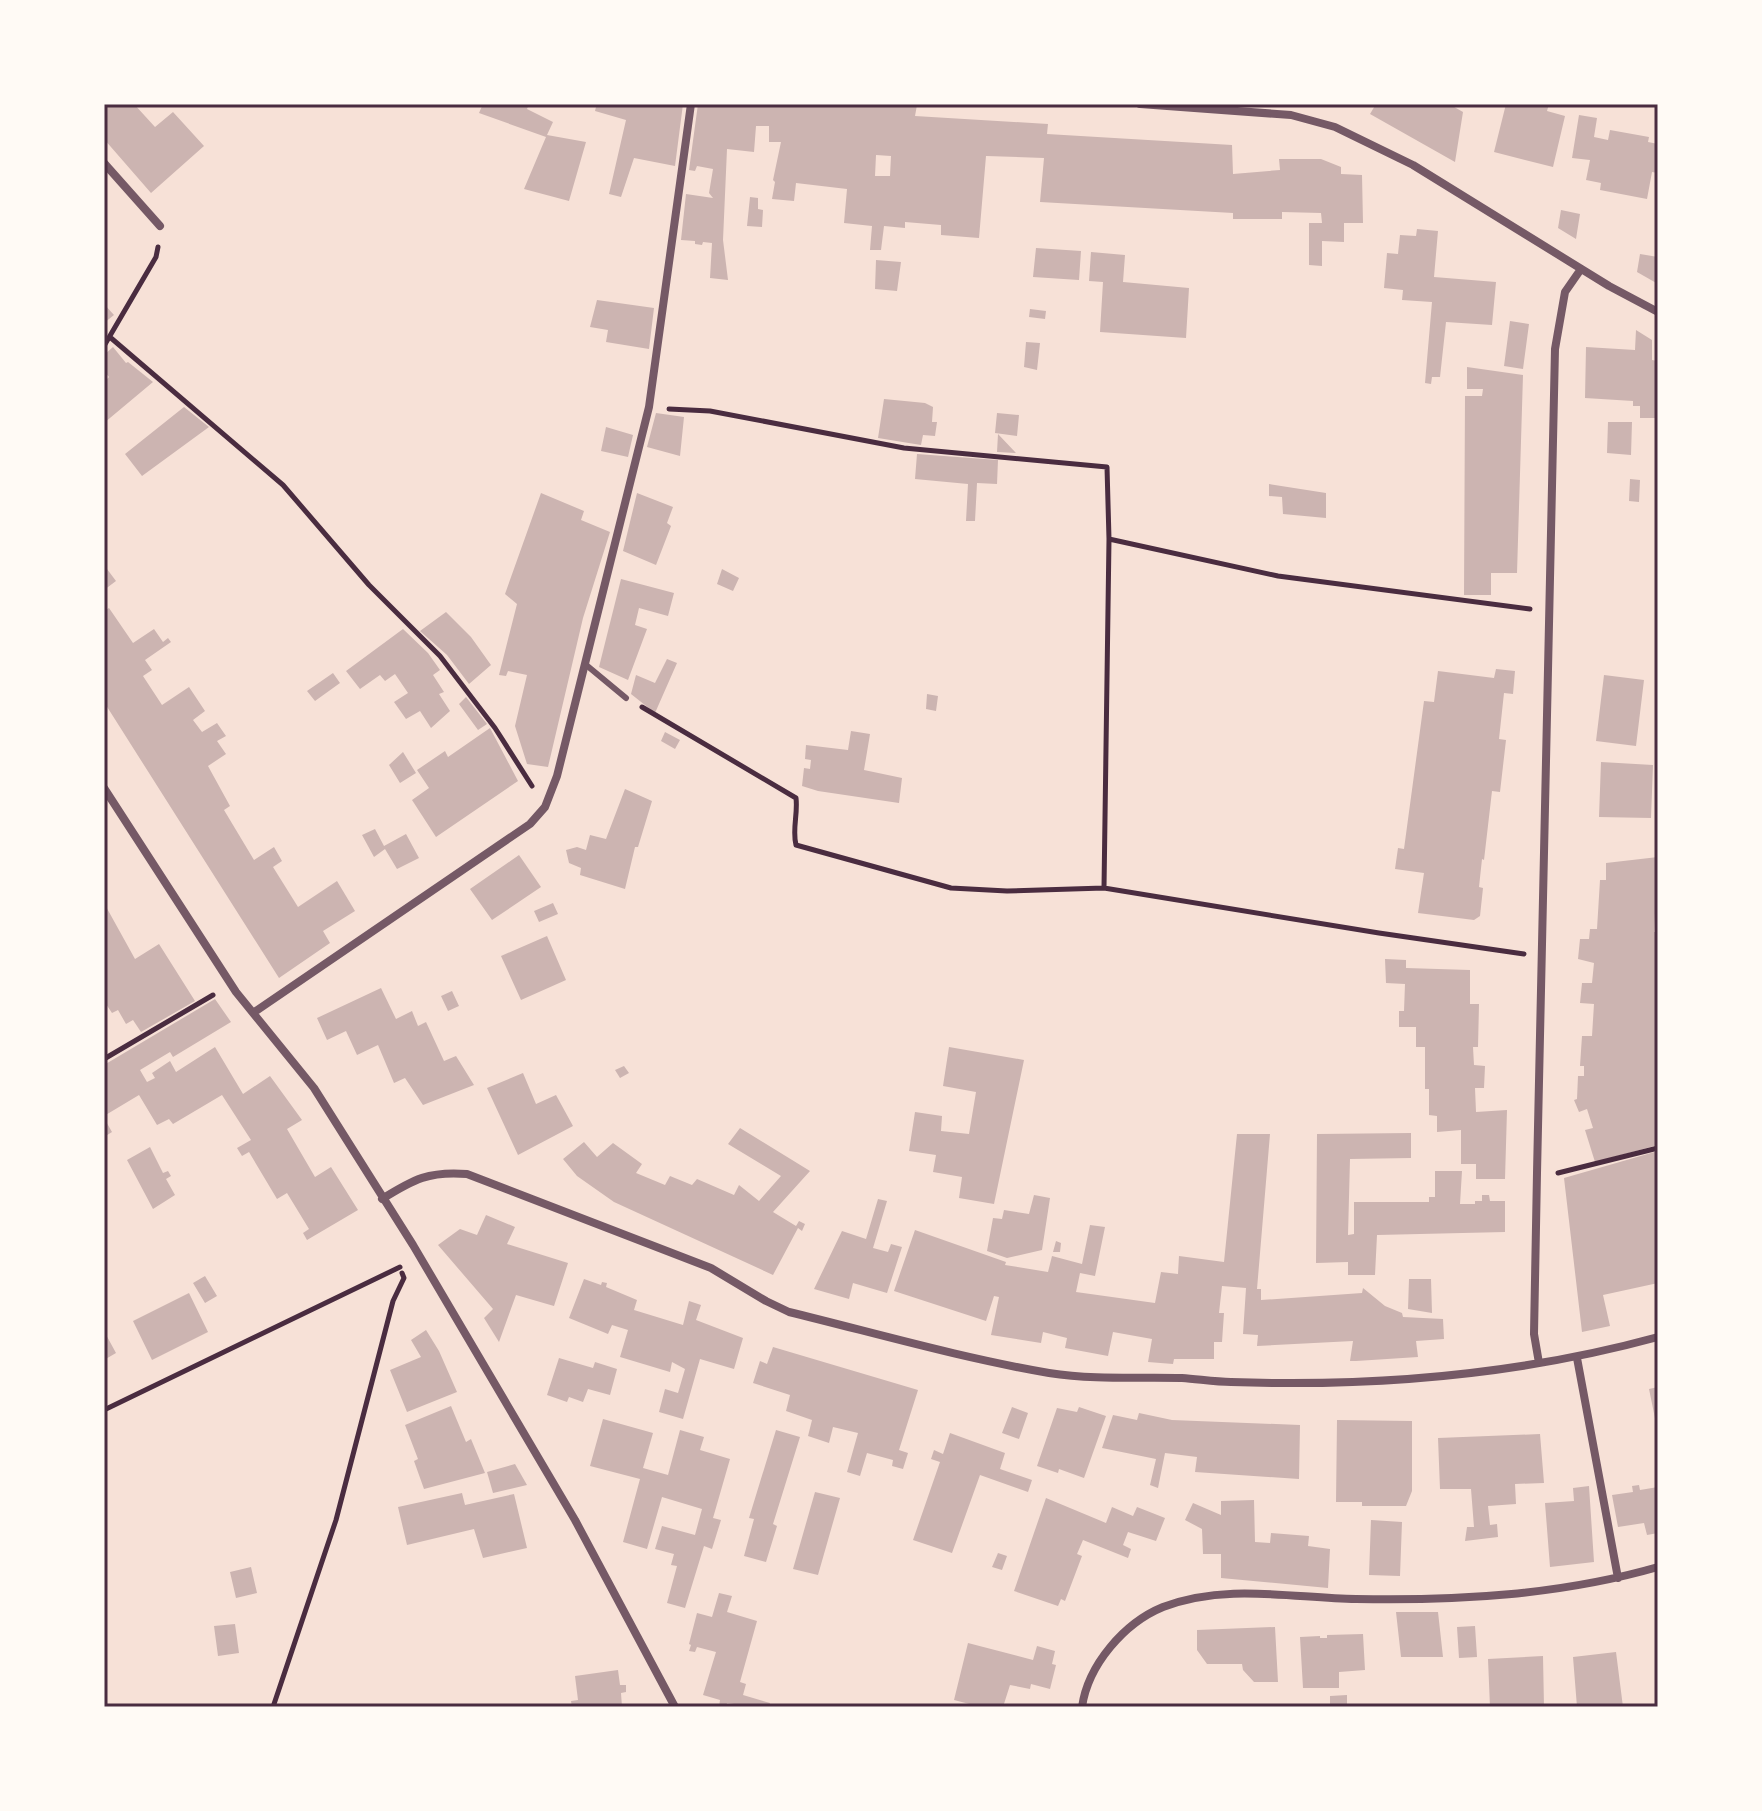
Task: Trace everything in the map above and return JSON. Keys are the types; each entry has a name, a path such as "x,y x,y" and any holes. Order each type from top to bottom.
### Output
{"street":[{"path":"253,1013 530,824 545,807 557,776 649,407 691,104"},
{"path":"1140,104 1291,115 1335,127 1413,165 1581,269 1658,312"},
{"path":"104,163 160,226"},
{"path":"1539,1363 1534,1334 1555,349 1565,292 1581,269"},
{"path":"104,788 231,984 314,1088 413,1245 575,1520 675,1707"},
{"path":"382,1199 411,1181 441,1172 467,1174 711,1268 789,1312 939,1350 1063,1375 1283,1383 1429,1378 1577,1358 1658,1337"},
{"path":"1577,1358 1618,1578"},
{"path":"1082,1707 1089,1678 1101,1657 1118,1640 1161,1608 1192,1599 1234,1593 1354,1599 1560,1590 1658,1567"}],"lane":[{"path":"585,664 626,698"}],"path":[{"path":"104,346 156,257 160,226"},
{"path":"111,338 283,485 304,507 369,585 440,656 495,728 545,807"},
{"path":"649,407 710,411 904,448 1107,467 1109,539 1104,888"},
{"path":"1109,539 1278,576 1548,611"},
{"path":"626,698 796,798 798,812 794,836 796,845 804,848 951,888 974,891 1104,888 1541,956"},
{"path":"104,1059 231,984"},
{"path":"1537,1173 1564,1172 1658,1148"},
{"path":"104,1410 400,1267 404,1278 393,1301 336,1520 273,1707"}],"building":[{"path":"104,104 134,104 155,127 173,112 204,146 151,193 104,139"},
{"path":"483,104 529,104 527,109 553,122 547,135 586,142 569,201 524,189 546,137 479,113"},
{"path":"588,104 683,104 675,166 634,158 621,197 609,194 626,120 595,111 596,107"},
{"path":"698,104 909,104 917,105 915,116 1048,124 1047,134 1232,145 1233,174 1280,170 1279,159 1321,159 1341,167 1341,174 1362,175 1363,223 1344,223 1344,242 1322,241 1322,266 1309,265 1309,223 1322,223 1321,213 1282,212 1282,219 1233,219 1233,213 1040,202 1044,158 986,156 979,238 941,235 941,225 905,222 905,228 884,226 881,250 870,250 872,226 844,223 847,189 796,183 794,201 772,199 781,142 769,142 769,126 756,126 754,152 727,149 723,240 728,280 710,278 712,243 703,242 702,245 681,240 686,194 713,198 709,193 713,169 697,166 695,171 689,170","holes":["876,155 891,156 890,176 875,176"]},
{"path":"1376,104 1449,104 1463,112 1455,162 1370,114"},
{"path":"1506,104 1549,104 1547,111 1565,116 1553,167 1494,152"},
{"path":"1579,115 1597,118 1594,137 1608,140 1610,130 1649,137 1648,142 1658,144 1658,173 1652,172 1647,199 1600,190 1601,183 1586,180 1590,160 1572,158"},
{"path":"750,197 758,198 758,209 763,210 762,227 747,226"},
{"path":"1561,210 1580,214 1576,239 1558,228"},
{"path":"1417,229 1438,231 1434,277 1496,282 1492,325 1446,322 1440,377 1432,377 1431,384 1425,383 1432,302 1402,300 1403,290 1384,288 1387,253 1398,254 1400,235 1416,236"},
{"path":"1036,248 1081,251 1079,280 1033,277"},
{"path":"1091,252 1125,255 1123,282 1189,288 1186,338 1100,332 1103,282 1089,281"},
{"path":"1640,254 1658,257 1658,284 1637,272"},
{"path":"876,260 901,262 897,291 875,289"},
{"path":"597,300 654,308 649,349 606,342 608,330 590,327"},
{"path":"104,304 114,315 104,323"},
{"path":"1030,309 1046,311 1045,319 1029,317"},
{"path":"1510,321 1529,324 1523,369 1504,366"},
{"path":"1636,330 1652,340 1652,360 1658,361 1658,418 1640,418 1640,406 1633,406 1633,401 1585,398 1586,347 1635,350"},
{"path":"1026,342 1040,343 1037,370 1024,367"},
{"path":"113,347 126,363 153,382 104,423 104,382 109,377 104,371 104,355"},
{"path":"1467,367 1523,375 1517,573 1491,573 1491,595 1464,595 1465,396 1482,396 1483,389 1467,389"},
{"path":"884,399 925,403 933,407 932,422 937,422 935,436 923,435 921,445 878,438"},
{"path":"184,407 209,427 142,476 125,454"},
{"path":"656,413 684,417 680,456 647,447"},
{"path":"997,413 1019,415 1017,436 995,433"},
{"path":"1608,422 1632,422 1631,455 1607,453"},
{"path":"606,427 633,435 628,457 601,451"},
{"path":"998,434 1016,453 997,452"},
{"path":"917,454 998,460 997,484 977,483 975,521 966,521 968,484 915,479"},
{"path":"1630,479 1640,480 1639,502 1629,501"},
{"path":"1269,484 1326,493 1326,518 1283,514 1282,497 1269,496"},
{"path":"541,493 584,511 581,520 610,532 583,618 548,767 527,764 515,726 527,675 508,671 506,676 499,675 517,604 505,594"},
{"path":"637,493 673,507 667,523 671,526 656,565 623,551"},
{"path":"104,565 116,581 104,590"},
{"path":"722,569 739,578 733,591 717,584"},
{"path":"621,579 674,593 668,616 639,608 635,625 647,629 628,680 599,667"},
{"path":"109,608 133,643 154,629 163,642 168,638 171,642 145,660 152,670 143,676 162,705 189,687 205,711 193,720 202,732 217,723 226,736 217,741 226,754 208,766 230,806 224,810 254,860 274,847 282,861 273,867 298,907 337,881 355,911 323,931 330,943 279,978 104,702 104,611"},
{"path":"446,612 471,637 491,665 469,684 447,655 420,631"},
{"path":"403,629 428,653 440,670 433,675 444,692 439,694 450,711 431,728 420,711 406,719 394,702 408,693 395,674 385,681 380,675 360,689 346,671"},
{"path":"667,659 677,663 655,713 631,694 636,675 655,683"},
{"path":"1496,669 1515,671 1513,694 1504,693 1499,739 1506,740 1500,792 1492,791 1479,887 1483,888 1480,916 1474,920 1418,913 1424,873 1395,869 1398,848 1404,849 1424,701 1434,702 1438,671 1494,678"},
{"path":"333,673 340,683 315,701 307,691"},
{"path":"1604,675 1644,680 1636,746 1596,741"},
{"path":"927,694 938,696 936,711 926,709"},
{"path":"466,697 487,724 478,730 459,704"},
{"path":"490,728 518,781 436,837 412,800 429,788 417,770 445,751 448,757"},
{"path":"851,731 870,734 864,770 902,778 899,803 802,786 804,768 810,769 811,760 805,759 806,745 848,750"},
{"path":"665,732 680,740 675,749 661,741"},
{"path":"403,752 416,773 400,783 389,765"},
{"path":"1601,762 1653,765 1651,818 1599,817"},
{"path":"625,789 652,801 638,847 635,847 625,889 580,875 581,868 569,863 566,850 577,847 586,850 590,835 606,839"},
{"path":"375,829 384,846 406,834 419,858 397,869 385,849 374,857 362,835"},
{"path":"519,855 541,887 492,920 470,889"},
{"path":"1658,857 1654,932 1658,932 1658,1145 1595,1162 1585,1130 1593,1128 1587,1109 1579,1112 1574,1100 1577,1099 1578,1076 1584,1076 1584,1066 1580,1066 1582,1036 1592,1036 1594,1004 1580,1003 1582,983 1592,983 1594,963 1578,959 1580,939 1589,939 1590,929 1597,929 1600,880 1606,880 1606,863"},
{"path":"104,903 135,959 159,944 195,1001 141,1032 133,1020 126,1024 118,1010 112,1013 104,1001"},
{"path":"553,903 558,914 539,922 534,911"},
{"path":"547,936 566,980 521,1000 501,956"},
{"path":"1385,959 1406,960 1406,968 1470,970 1470,1004 1479,1004 1478,1047 1473,1047 1474,1065 1485,1066 1484,1088 1475,1088 1476,1112 1507,1110 1505,1179 1476,1179 1476,1164 1461,1164 1461,1130 1437,1132 1437,1116 1429,1115 1429,1089 1425,1089 1425,1047 1416,1047 1416,1027 1399,1027 1399,1011 1404,1011 1405,984 1386,983"},
{"path":"381,988 396,1019 412,1011 418,1026 426,1022 444,1061 456,1056 474,1085 423,1105 405,1078 394,1083 378,1045 357,1055 346,1031 327,1040 317,1018"},
{"path":"452,991 459,1006 448,1011 441,996"},
{"path":"215,999 231,1022 173,1057 170,1052 140,1070 147,1082 155,1078 152,1073 170,1061 176,1072 215,1047 243,1094 270,1076 302,1120 287,1129 315,1177 331,1167 358,1210 307,1240 303,1233 309,1229 287,1193 277,1199 249,1152 242,1156 237,1148 251,1140 222,1095 173,1124 169,1119 157,1125 139,1095 104,1116 104,1065"},
{"path":"949,1047 1024,1060 994,1204 959,1198 962,1177 933,1172 936,1155 909,1151 915,1112 942,1116 941,1131 969,1134 976,1092 943,1086"},
{"path":"624,1066 629,1073 620,1078 615,1070"},
{"path":"523,1073 536,1104 556,1095 573,1126 518,1155 487,1088"},
{"path":"104,1118 112,1132 104,1137"},
{"path":"740,1128 810,1171 773,1212 796,1226 799,1221 805,1224 802,1231 798,1228 773,1275 614,1202 577,1176 563,1159 584,1142 597,1157 613,1143 642,1164 636,1173 665,1185 670,1176 692,1185 697,1179 734,1195 739,1185 759,1201 781,1176 728,1144"},
{"path":"1411,1133 1411,1158 1350,1159 1348,1235 1354,1234 1354,1202 1429,1202 1429,1197 1435,1197 1435,1171 1462,1171 1460,1204 1475,1204 1475,1201 1482,1201 1482,1195 1489,1195 1490,1201 1505,1201 1505,1232 1377,1235 1375,1275 1348,1275 1348,1262 1316,1263 1317,1134"},
{"path":"1237,1134 1270,1134 1257,1289 1261,1289 1261,1300 1362,1293 1363,1288 1385,1306 1402,1313 1403,1317 1443,1319 1444,1339 1416,1341 1418,1357 1356,1361 1350,1361 1353,1341 1257,1346 1258,1335 1243,1334 1246,1288 1222,1286 1219,1313 1224,1313 1222,1342 1214,1342 1214,1359 1174,1359 1173,1364 1148,1362 1152,1339 1113,1332 1108,1356 1065,1348 1067,1338 1043,1332 1041,1343 991,1335 999,1297 994,1296 986,1321 894,1291 915,1230 1006,1262 1005,1265 1048,1272 1052,1256 1082,1264 1090,1225 1105,1227 1095,1276 1080,1273 1076,1292 1155,1303 1161,1272 1178,1274 1179,1256 1224,1262"},
{"path":"150,1147 163,1173 168,1171 171,1176 166,1179 175,1195 153,1209 127,1160"},
{"path":"1658,1151 1658,1283 1603,1295 1610,1326 1582,1332 1564,1178"},
{"path":"1034,1195 1050,1198 1042,1250 1007,1258 987,1251 993,1218 1002,1219 1004,1210 1029,1214"},
{"path":"878,1199 887,1201 873,1248 888,1252 891,1244 902,1247 887,1293 853,1283 849,1299 814,1289 842,1231 866,1239"},
{"path":"486,1215 515,1227 507,1244 568,1263 554,1306 516,1295 499,1342 484,1318 493,1309 438,1245 460,1229 477,1235"},
{"path":"1056,1241 1061,1243 1060,1252 1053,1252"},
{"path":"205,1276 217,1296 205,1303 193,1283"},
{"path":"584,1279 601,1285 602,1282 607,1283 606,1287 637,1300 634,1310 683,1325 689,1301 701,1305 696,1320 743,1338 734,1369 700,1359 683,1419 659,1412 665,1389 678,1393 685,1369 672,1362 670,1372 620,1357 628,1330 612,1325 608,1334 569,1318"},
{"path":"1409,1279 1431,1279 1432,1313 1408,1309"},
{"path":"189,1293 208,1332 152,1360 133,1321"},
{"path":"426,1330 457,1392 407,1412 390,1370 421,1357 411,1340"},
{"path":"104,1331 116,1353 104,1360"},
{"path":"773,1347 918,1390 899,1450 908,1453 903,1469 892,1466 893,1460 867,1453 860,1476 847,1472 858,1433 833,1427 829,1443 808,1436 812,1420 786,1411 790,1395 753,1383 760,1361 767,1364"},
{"path":"559,1358 593,1368 595,1362 617,1369 610,1395 588,1389 583,1402 569,1397 567,1402 547,1395"},
{"path":"1658,1387 1658,1428 1657,1428 1649,1389"},
{"path":"451,1406 466,1442 471,1439 485,1473 424,1489 414,1461 418,1459 405,1425"},
{"path":"1012,1407 1028,1413 1019,1439 1002,1433"},
{"path":"1079,1407 1106,1416 1084,1478 1059,1469 1058,1473 1037,1466 1057,1408 1077,1412"},
{"path":"1139,1413 1172,1420 1300,1425 1299,1479 1195,1472 1197,1457 1165,1453 1158,1488 1150,1485 1156,1459 1102,1448 1113,1415 1137,1420"},
{"path":"603,1419 653,1433 643,1468 668,1475 680,1430 704,1437 700,1450 730,1459 713,1518 721,1520 712,1549 704,1546 685,1608 667,1603 677,1566 671,1565 674,1554 655,1549 662,1526 695,1535 702,1509 662,1497 647,1549 623,1542 640,1479 590,1466"},
{"path":"1337,1420 1412,1421 1412,1491 1406,1506 1362,1506 1362,1502 1336,1502"},
{"path":"776,1430 800,1437 773,1524 777,1526 766,1562 744,1556 754,1519 749,1518"},
{"path":"950,1433 1005,1453 1000,1469 1032,1480 1028,1492 980,1475 952,1553 913,1540 940,1462 931,1459 934,1450 943,1454"},
{"path":"1540,1434 1544,1483 1515,1484 1516,1504 1488,1506 1490,1525 1497,1524 1498,1537 1465,1541 1467,1527 1474,1527 1471,1489 1440,1489 1438,1438"},
{"path":"515,1464 527,1485 493,1493 487,1472"},
{"path":"1639,1485 1640,1490 1658,1487 1658,1533 1647,1535 1644,1523 1618,1527 1612,1495 1633,1492 1632,1486"},
{"path":"1589,1486 1594,1562 1550,1567 1545,1503 1574,1501 1573,1488"},
{"path":"815,1492 840,1498 818,1575 793,1569"},
{"path":"462,1493 465,1505 514,1494 527,1548 483,1558 474,1529 407,1545 398,1507"},
{"path":"1046,1498 1106,1523 1112,1507 1133,1516 1137,1507 1165,1518 1156,1541 1128,1532 1123,1545 1131,1549 1128,1558 1083,1540 1077,1554 1082,1556 1065,1601 1061,1599 1058,1606 1014,1591"},
{"path":"1254,1500 1255,1542 1270,1543 1271,1533 1309,1536 1308,1546 1330,1549 1328,1588 1221,1578 1221,1554 1203,1554 1202,1529 1185,1520 1193,1503 1221,1515 1221,1501"},
{"path":"1371,1520 1402,1522 1400,1576 1369,1575"},
{"path":"998,1553 1007,1556 1002,1570 992,1567"},
{"path":"251,1567 257,1593 236,1598 230,1572"},
{"path":"719,1593 732,1596 727,1612 757,1621 740,1682 746,1684 743,1695 770,1703 769,1707 733,1707 734,1704 727,1703 726,1707 719,1707 720,1700 703,1695 716,1652 697,1647 695,1652 689,1651 689,1644 697,1613 712,1617"},
{"path":"1396,1612 1438,1612 1443,1657 1401,1657"},
{"path":"235,1624 239,1653 218,1656 214,1626"},
{"path":"1475,1626 1477,1657 1459,1658 1457,1627"},
{"path":"1275,1627 1278,1682 1254,1682 1243,1670 1242,1664 1207,1664 1197,1650 1197,1630"},
{"path":"1363,1634 1365,1670 1339,1672 1339,1688 1303,1688 1300,1637"},
{"path":"968,1643 1033,1660 1037,1646 1055,1651 1052,1664 1056,1665 1050,1689 1031,1684 1030,1689 1010,1685 1003,1707 981,1707 954,1700"},
{"path":"1616,1652 1623,1707 1577,1707 1573,1657"},
{"path":"1543,1656 1544,1707 1490,1707 1488,1659"},
{"path":"618,1670 620,1685 626,1685 626,1692 621,1693 622,1707 572,1707 571,1701 578,1700 575,1676"},
{"path":"1347,1695 1347,1707 1330,1707 1330,1696"}]}
